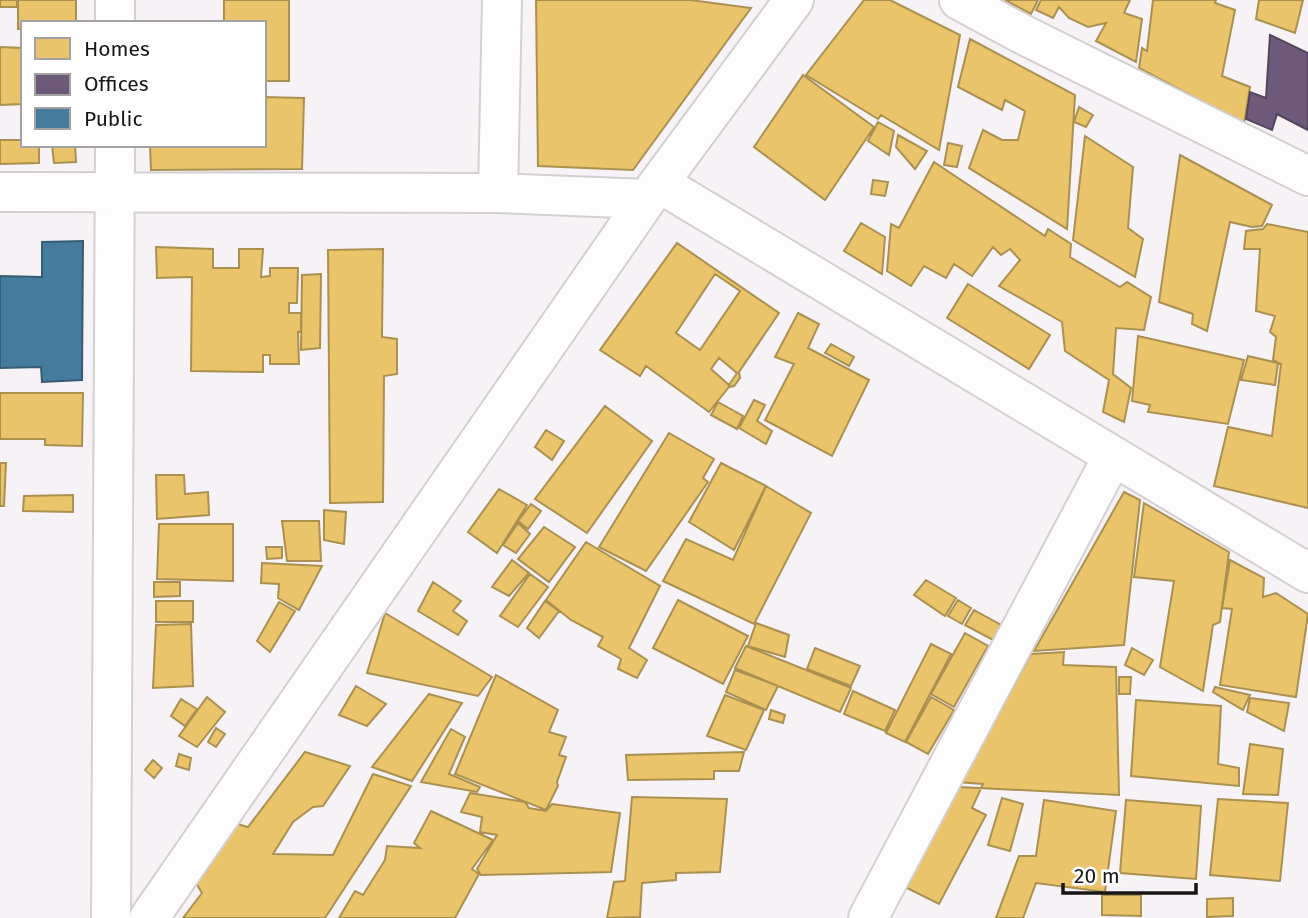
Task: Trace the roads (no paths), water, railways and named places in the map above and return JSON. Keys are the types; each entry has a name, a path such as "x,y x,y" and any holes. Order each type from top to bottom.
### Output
{"street":[{"path":"115,0 115,21"},
{"path":"498,193 502,0"},
{"path":"149,918 653,191 794,0"},
{"path":"959,0 1308,176"},
{"path":"111,918 114,147"},
{"path":"0,192 653,191 1113,456 1308,573"},
{"path":"868,918 1113,456"}]}
